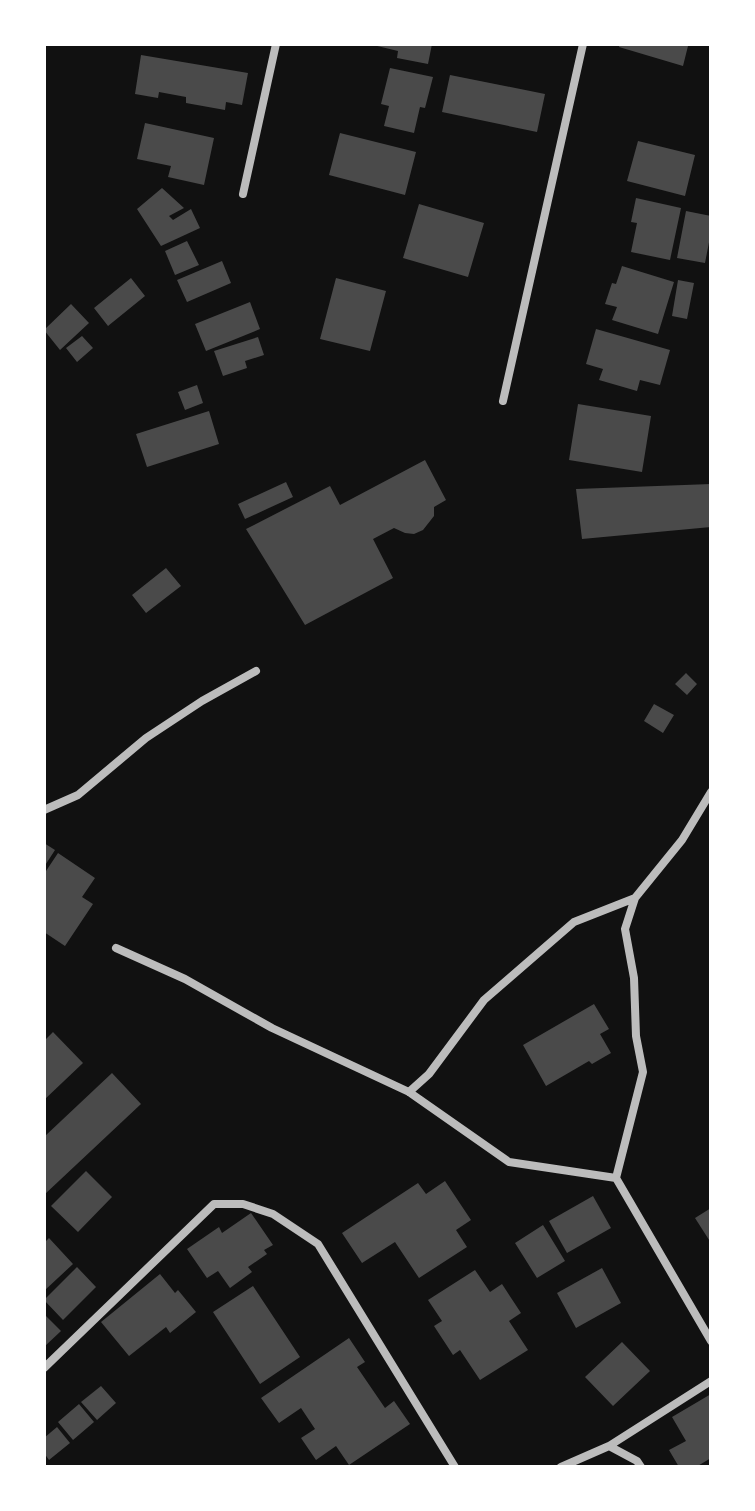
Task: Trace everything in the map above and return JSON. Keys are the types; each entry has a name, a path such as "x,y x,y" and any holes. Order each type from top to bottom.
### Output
{"street":[{"path":"243,194 276,44"},
{"path":"503,401 583,44"},
{"path":"44,810 78,795 146,738 202,701 256,671"},
{"path":"711,792 682,840 635,898 625,929 634,978 636,1036 643,1072 616,1178 711,1341"},
{"path":"409,1092 429,1074 484,1000 574,922 635,898"},
{"path":"116,948 185,979 272,1028 409,1092 509,1162 616,1178"},
{"path":"44,1368 214,1204 243,1204 273,1214 318,1244 455,1467"},
{"path":"561,1467 609,1446 711,1381"},
{"path":"609,1446 637,1461 641,1467"}],"building":[{"path":"369,44 432,44 428,64 397,58 398,51"},
{"path":"620,44 688,46 683,66 619,47"},
{"path":"141,55 248,73 242,105 226,102 225,110 186,103 186,97 159,92 158,98 135,94"},
{"path":"390,68 433,77 425,108 420,107 414,133 384,126 389,106 381,104"},
{"path":"450,75 545,94 537,132 442,112"},
{"path":"145,123 214,138 204,185 168,177 171,166 137,159"},
{"path":"340,133 416,152 405,195 329,175"},
{"path":"638,141 695,155 685,196 627,181"},
{"path":"162,188 184,208 169,216 173,220 191,209 200,228 161,246 137,209"},
{"path":"636,198 681,208 670,260 631,252 637,223 631,222"},
{"path":"419,204 484,223 468,277 403,258"},
{"path":"686,211 711,216 705,263 677,258"},
{"path":"187,241 199,265 175,275 165,251"},
{"path":"222,261 231,283 187,302 177,280"},
{"path":"622,266 674,282 658,334 612,320 617,307 605,304"},
{"path":"131,278 145,296 108,326 94,308"},
{"path":"336,278 386,291 370,351 320,339"},
{"path":"678,280 694,283 687,319 672,316"},
{"path":"250,302 260,329 206,351 195,324"},
{"path":"71,304 89,323 60,350 44,330"},
{"path":"596,329 670,350 660,385 640,380 637,391 599,380 603,369 586,364"},
{"path":"82,336 93,348 77,362 66,348"},
{"path":"258,337 264,355 245,361 247,368 223,376 214,351"},
{"path":"197,385 203,403 185,410 178,392"},
{"path":"578,404 651,416 642,472 569,460"},
{"path":"209,411 219,444 147,467 136,434"},
{"path":"425,460 446,500 434,507 434,516 423,530 414,534 394,528 373,539 393,578 305,625 246,529 330,486 340,505"},
{"path":"286,482 293,497 245,519 238,504"},
{"path":"711,484 711,527 582,539 576,489"},
{"path":"166,568 181,586 146,613 132,595"},
{"path":"686,673 697,684 687,695 675,684"},
{"path":"654,704 674,715 663,733 644,721"},
{"path":"44,843 55,850 44,867"},
{"path":"58,853 95,878 82,897 93,904 65,946 44,932 44,874"},
{"path":"594,1004 609,1029 600,1034 611,1053 592,1064 589,1061 546,1086 523,1045"},
{"path":"53,1032 83,1063 44,1100 44,1041"},
{"path":"112,1073 141,1104 44,1195 44,1137"},
{"path":"86,1171 112,1197 78,1232 51,1206"},
{"path":"445,1181 471,1220 456,1230 467,1247 419,1278 395,1242 362,1263 342,1233 418,1183 426,1194"},
{"path":"593,1196 611,1228 567,1253 549,1221"},
{"path":"711,1208 711,1243 695,1218"},
{"path":"251,1213 273,1245 264,1250 267,1254 248,1267 252,1272 230,1288 218,1271 207,1278 187,1249 219,1227 222,1233"},
{"path":"543,1225 565,1261 537,1278 515,1243"},
{"path":"49,1238 73,1264 44,1291 44,1243"},
{"path":"77,1267 96,1287 63,1320 44,1300"},
{"path":"602,1268 621,1303 576,1328 557,1293"},
{"path":"475,1270 490,1292 502,1284 521,1313 509,1321 528,1350 480,1380 460,1350 453,1355 434,1326 442,1321 428,1300"},
{"path":"160,1274 196,1312 170,1333 166,1327 129,1356 101,1322"},
{"path":"253,1286 300,1357 260,1384 213,1312"},
{"path":"44,1314 61,1331 44,1347"},
{"path":"349,1338 365,1362 357,1367 385,1408 394,1401 410,1424 349,1465 336,1446 316,1460 301,1438 315,1429 301,1408 279,1423 261,1398"},
{"path":"622,1342 650,1371 613,1406 585,1377"},
{"path":"101,1386 116,1403 97,1420 81,1402"},
{"path":"711,1394 711,1458 696,1467 679,1467 669,1450 686,1441 672,1417"},
{"path":"79,1404 94,1422 73,1440 58,1422"},
{"path":"57,1427 70,1443 49,1460 44,1453 44,1438"}]}
